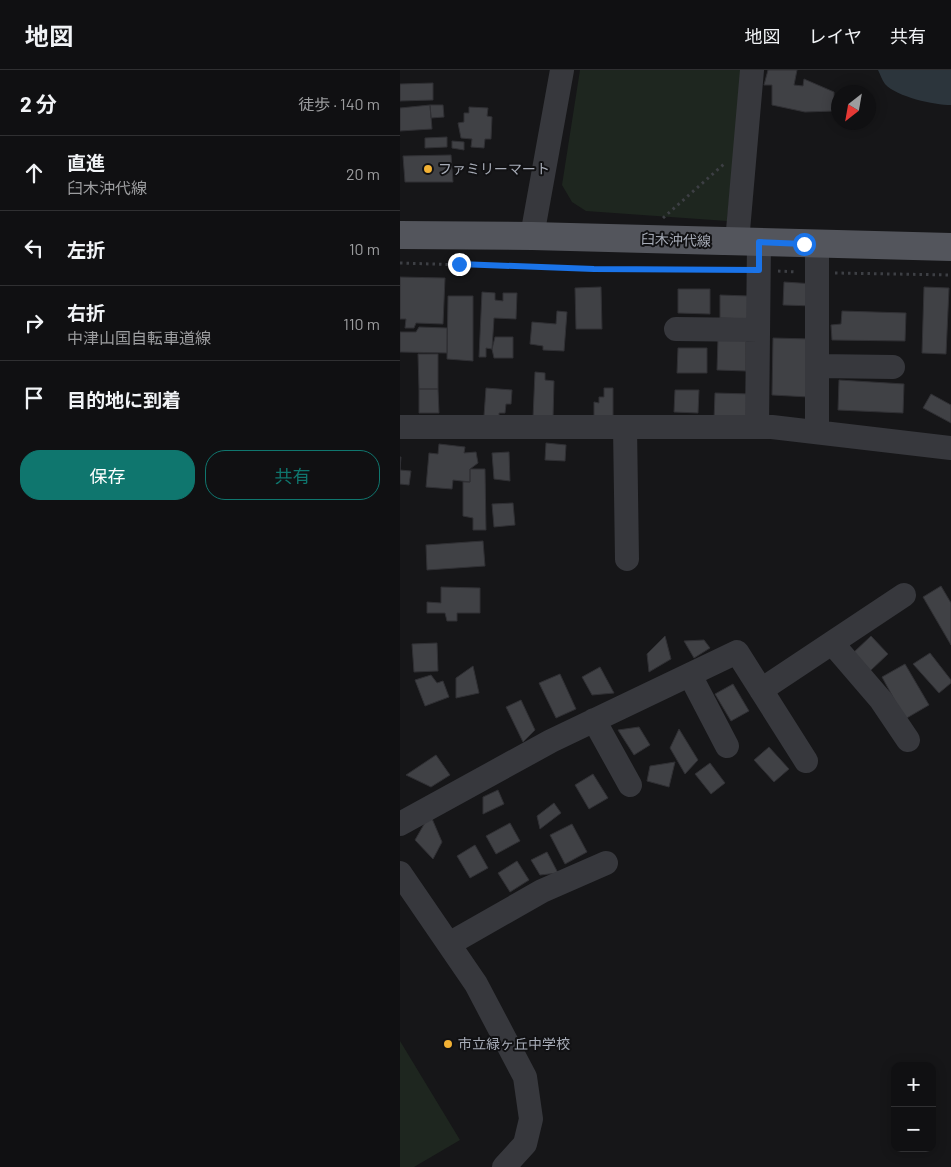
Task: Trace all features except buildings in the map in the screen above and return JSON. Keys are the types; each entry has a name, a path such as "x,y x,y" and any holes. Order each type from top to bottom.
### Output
{"main road":[{"name":"臼木沖代線","path":"400,235 532,236 951,247"}],"street":[{"path":"532,236 562,70"},
{"path":"752,70 748,242 759,270 757,427"},
{"path":"817,432 818,244"},
{"path":"676,329 758,330"},
{"path":"818,366 893,367"},
{"path":"400,427 772,427 951,448"},
{"path":"625,427 627,559"},
{"path":"761,690 904,595"},
{"path":"832,643 881,700 908,740"},
{"path":"400,824 551,741 737,652 806,761"},
{"path":"690,675 727,746"},
{"path":"594,720 630,784"},
{"path":"449,944 542,891 606,863"},
{"path":"400,873 476,984 525,1077 531,1119 525,1144 504,1167"}],"path":[{"path":"661,220 726,163"},
{"path":"400,263 594,269 759,270 951,275"}],"shaded area":[{"path":"580,70 742,70 727,221 586,211 572,202 562,185"},
{"path":"878,70 951,70 951,105 926,102 898,93 885,84"},
{"path":"400,1041 460,1140 414,1167 400,1167"}],"place":[{"name":"ファミリーマート","path":"428,169"},
{"name":"市立緑ヶ丘中学校","path":"448,1044"}],"route":[{"path":"459,264 594,269 759,270 759,242 804,244"}]}
